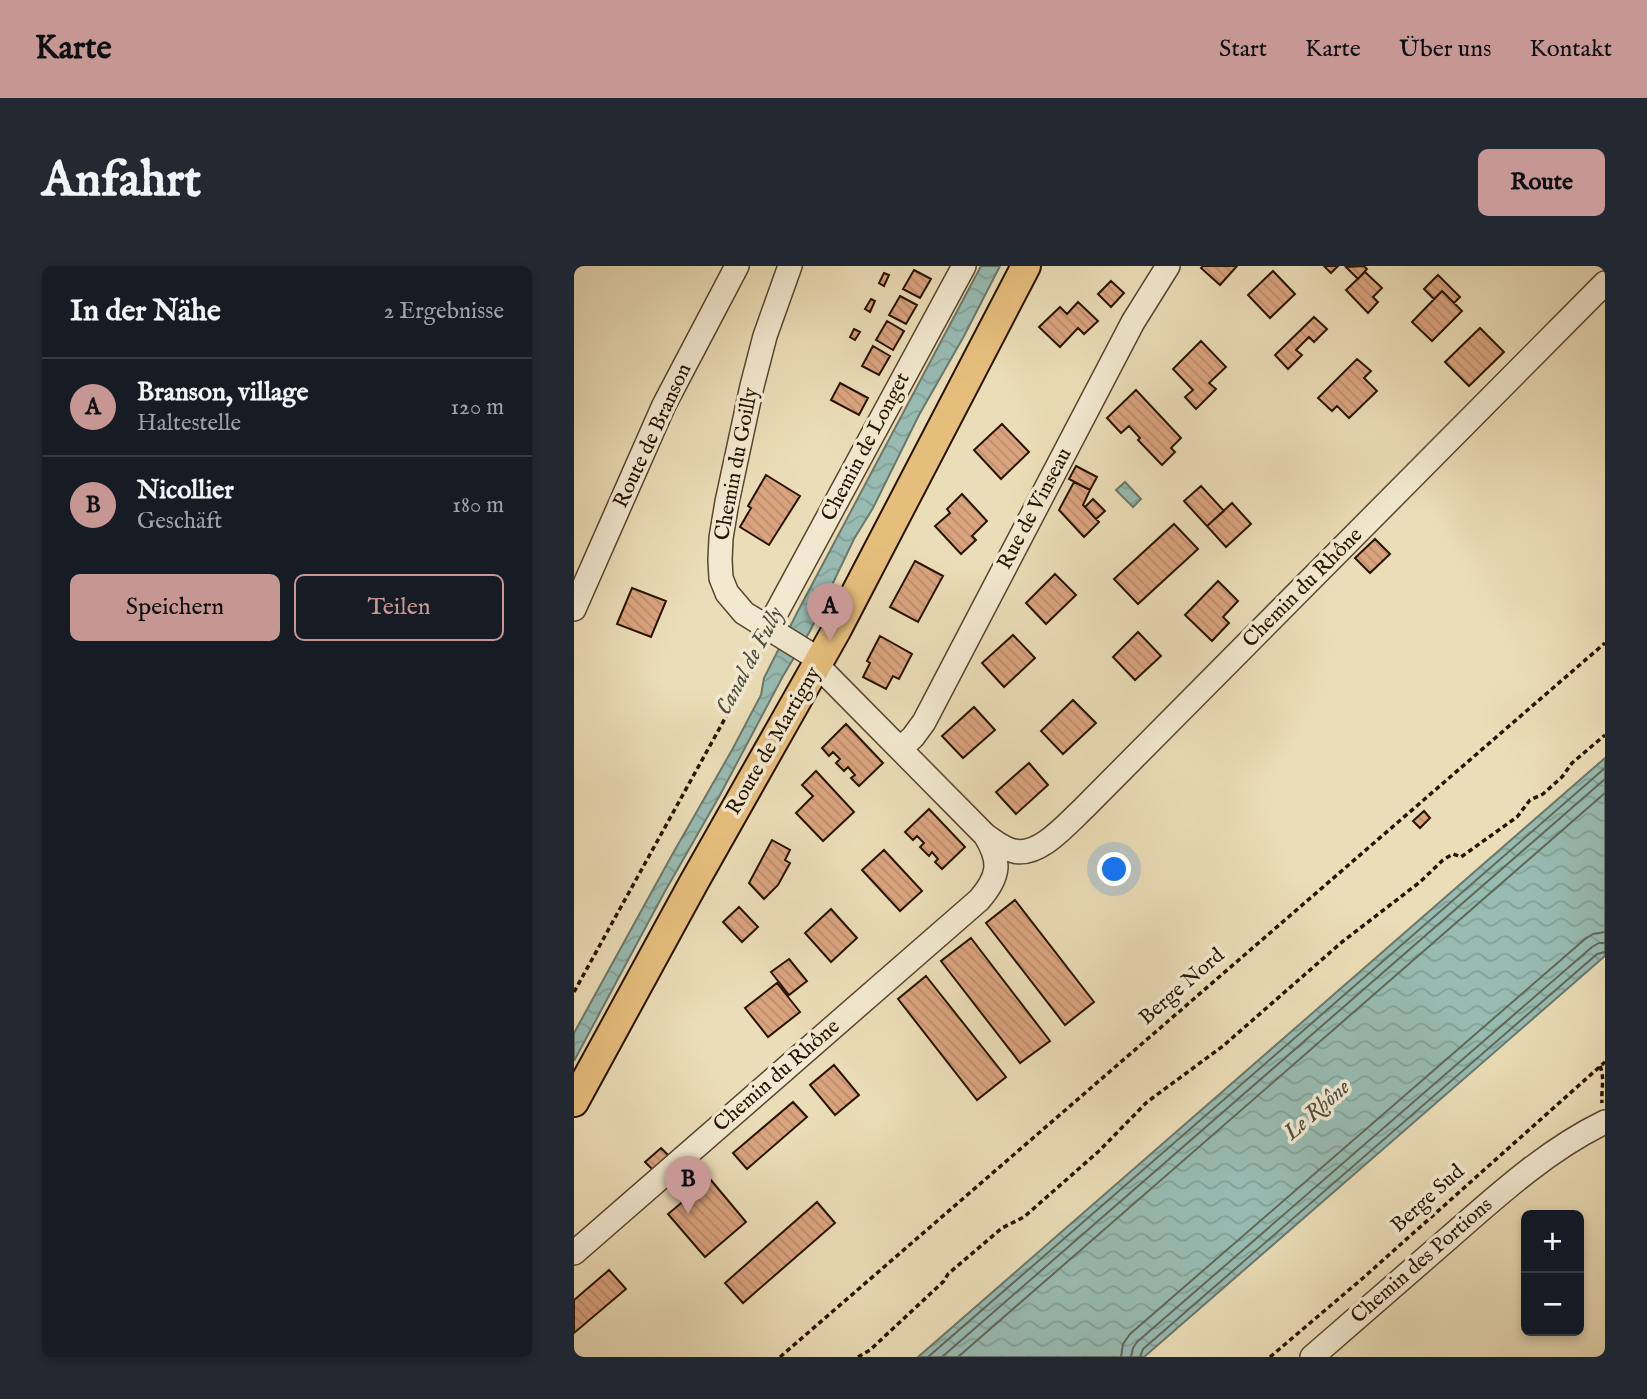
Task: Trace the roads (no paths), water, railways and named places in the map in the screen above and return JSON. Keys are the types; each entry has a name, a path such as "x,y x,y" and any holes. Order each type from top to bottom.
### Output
{"main road":[{"name":"Route de Martigny","path":"574,1102 814,659 862,583 1026,266"}],"street":[{"name":"Route de Branson","path":"574,609 664,405 737,266"},
{"name":"Chemin du Goilly","path":"790,266 765,336 752,386 727,502 720,560 721,578 727,593 744,613 814,659 985,835 996,856 996,866 995,876 979,900"},
{"name":"Chemin de Longet","path":"773,631 964,266"},
{"name":"Rue de Vinseau","path":"900,749 924,722 1133,322 1168,266"},
{"name":"Chemin du Rhône","path":"985,835 1010,850 1020,852 1044,844 1084,808 1605,283"},
{"name":"Chemin du Rhône","path":"574,1253 979,900"},
{"name":"Chemin des Portions","path":"1312,1357 1520,1179 1604,1122"}],"water":[{"name":"Canal de Fully","path":"981,266 1000,266 919,415 873,508 854,539 810,631 574,1061 574,1033 732,750 761,695 764,678 798,611"},
{"path":"1125,482 1141,499 1133,507 1116,490"},
{"name":"Le Rhône","path":"1605,758 1605,956 1144,1357 918,1357"}],"place":[{"name":"Branson, village","path":"830,641"},
{"name":"Nicollier","path":"688,1214"}]}
